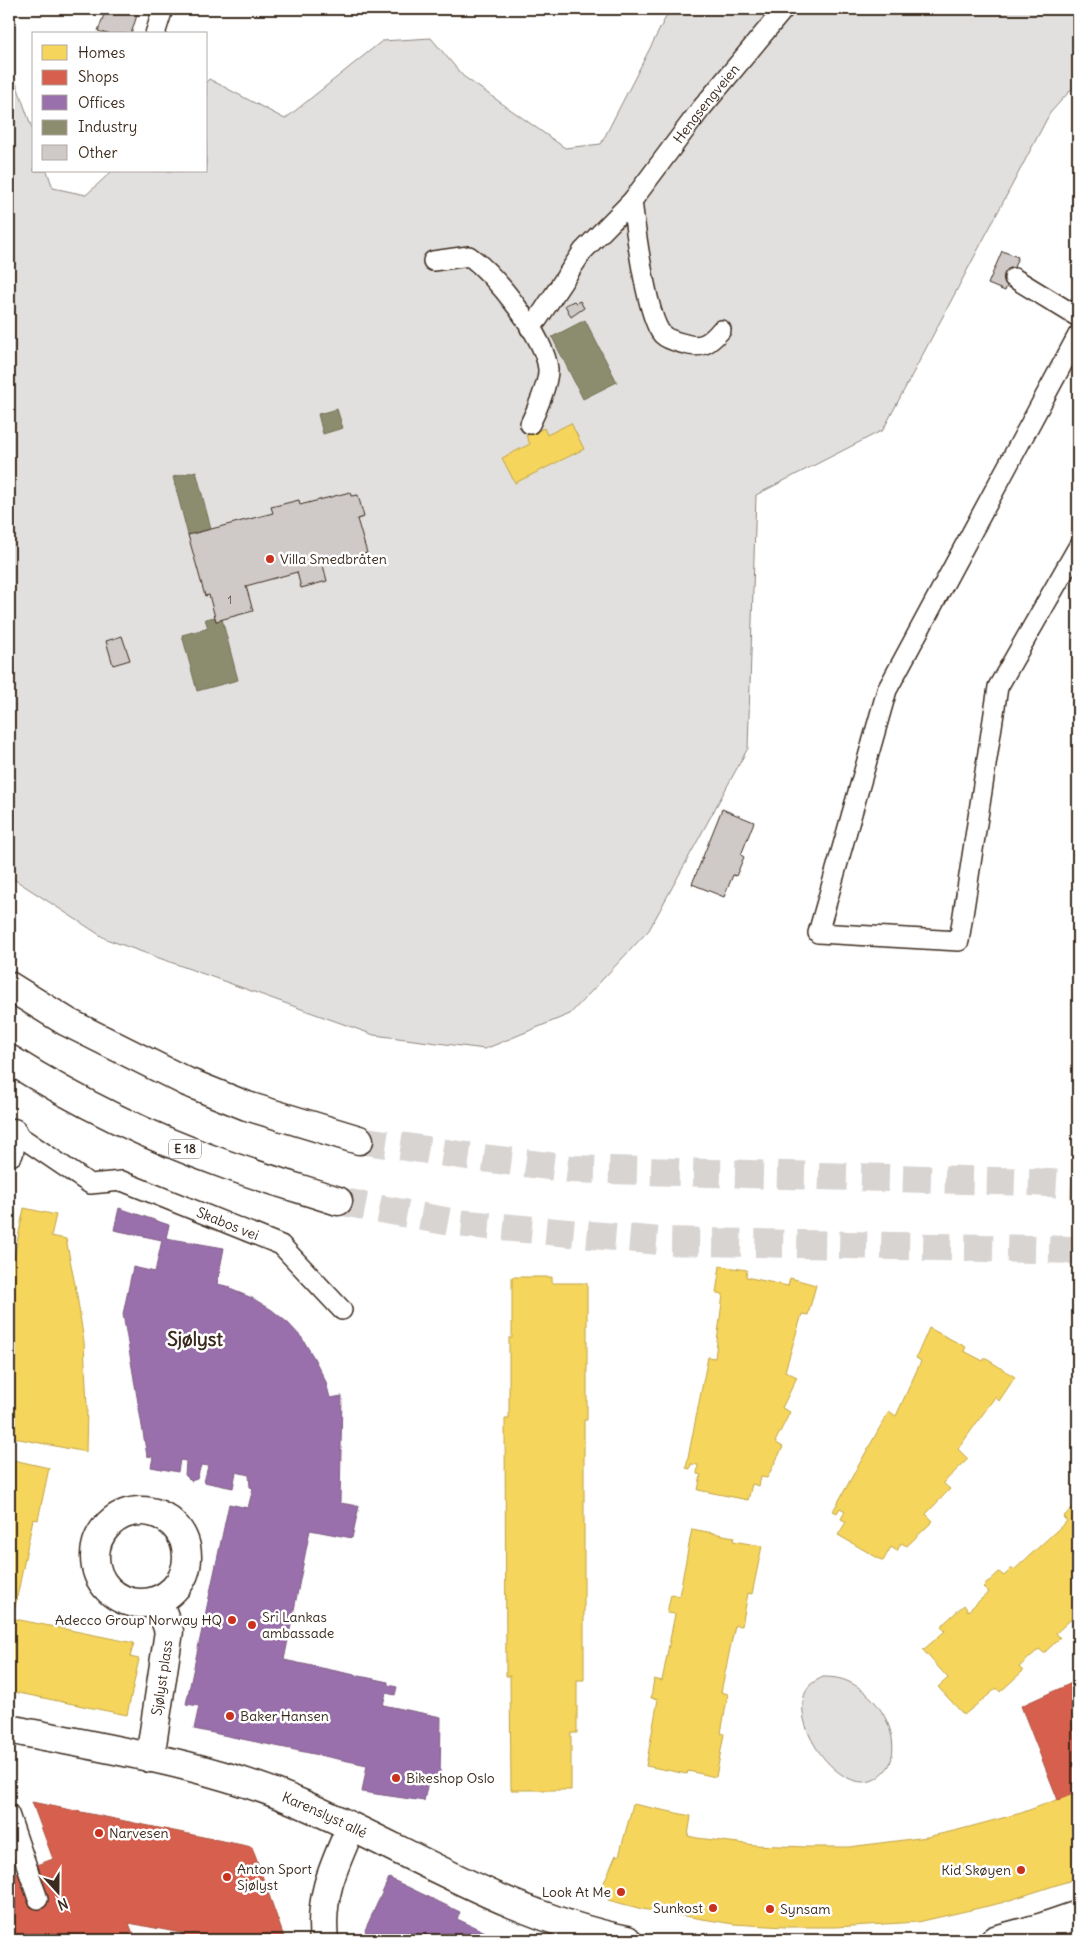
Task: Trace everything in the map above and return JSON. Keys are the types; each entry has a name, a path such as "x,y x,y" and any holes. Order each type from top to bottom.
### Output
{"main road":[{"path":"9,986 67,1022 187,1082 247,1106 359,1140"},
{"name":"E 18","path":"9,1059 40,1079 93,1107 163,1140 226,1165 338,1202"},
{"name":"Sjølyst plass","path":"150,1758 169,1631 158,1600"},
{"name":"Karenslyst allé","path":"9,1729 150,1758 228,1778 301,1803 505,1900 562,1922 627,1940"},
{"path":"324,1940 322,1919 324,1899 332,1871 352,1827"},
{"path":"995,1940 1044,1927 1078,1915"}],"lane":[{"path":"156,32 162,9"},
{"name":"Hengsengveien","path":"530,328 583,251 632,201 700,110 784,9"},
{"path":"632,201 649,302 659,331 665,337 688,345 698,346 711,342 721,330"},
{"path":"433,261 469,256 481,264 520,312 530,328 542,349 548,370 540,402 530,424"},
{"path":"1014,278 1078,317"},
{"path":"1078,335 887,690 818,933 958,941 998,687 1078,547"},
{"name":"Skabos vei","path":"10,1138 90,1184 122,1181 282,1244 342,1310"},
{"path":"9,1814 38,1899"}],"shaded area":[{"path":"670,9 1078,9 1078,82 1050,113 883,430 756,495 748,748 649,930 570,1014 485,1049 374,1035 106,939 9,876 9,63 32,128 32,172 47,172 53,188 86,195 111,172 208,172 209,79 285,119 382,41 431,38 463,76 565,148 601,144"},
{"path":"823,1677 843,1680 860,1688 878,1705 884,1716 890,1728 893,1752 889,1766 877,1778 863,1782 847,1778 833,1767 809,1735 804,1717 803,1699 810,1685"}],"building: Homes":[{"path":"571,423 584,449 515,483 502,458 530,444 526,436 544,428 547,435"},
{"path":"24,1208 56,1215 51,1236 66,1239 84,1342 87,1406 86,1452 9,1437 9,1282"},
{"path":"720,1266 747,1270 746,1277 788,1286 790,1278 816,1285 808,1315 802,1314 785,1371 797,1377 782,1408 790,1412 775,1442 783,1447 767,1478 761,1477 759,1486 752,1484 748,1500 698,1490 701,1475 697,1474 698,1465 691,1464 690,1469 686,1468 708,1357 715,1358 723,1294 716,1293"},
{"path":"512,1277 552,1277 552,1283 587,1283 587,1420 584,1420 584,1680 577,1680 577,1733 571,1733 571,1790 511,1790 510,1676 506,1676 505,1419 509,1419 509,1338 512,1338"},
{"path":"929,1328 966,1347 964,1351 983,1361 985,1358 1015,1377 999,1401 995,1397 958,1449 968,1459 943,1483 950,1489 926,1514 933,1521 907,1546 901,1543 897,1551 891,1547 883,1561 838,1535 846,1522 841,1519 845,1511 840,1508 837,1513 833,1511 889,1411 896,1416 921,1361 916,1358"},
{"path":"9,1459 49,1468 38,1520 33,1519 15,1607 13,1606 10,1618 134,1643 130,1657 139,1659 127,1715 9,1691"},
{"path":"1078,1503 1078,1613 1056,1633 1060,1638 1044,1653 1039,1649 1019,1667 1023,1671 1000,1692 997,1688 964,1715 938,1687 948,1678 923,1650 945,1631 941,1626 964,1605 968,1611 989,1592 983,1587 999,1572 1004,1576 1012,1568 1014,1570 1067,1521 1063,1517"},
{"path":"692,1529 734,1537 733,1541 762,1546 752,1594 748,1593 742,1626 735,1625 721,1692 728,1694 721,1733 724,1734 716,1777 688,1771 687,1774 646,1766 658,1699 651,1698 654,1679 662,1681 675,1614 667,1613 671,1594 679,1596"},
{"path":"1078,1792 1078,1878 1001,1903 918,1922 835,1927 733,1924 642,1909 608,1900 610,1890 601,1889 616,1855 619,1856 633,1804 691,1816 688,1836 697,1838 755,1845 849,1847 927,1837 958,1830 1021,1813"}],"building: Shops":[{"path":"1074,1682 1078,1690 1078,1792 1058,1800 1021,1706"},
{"path":"32,1802 252,1847 285,1940 183,1940 181,1933 129,1923 135,1940 9,1940 9,1875 53,1859"}],"building: Offices":[{"path":"119,1208 169,1225 166,1238 224,1248 217,1284 231,1287 230,1289 252,1298 272,1310 288,1323 302,1338 314,1358 326,1382 330,1398 342,1396 340,1503 359,1506 352,1538 310,1530 284,1660 388,1682 388,1685 397,1687 395,1695 386,1693 383,1705 441,1717 440,1780 429,1778 424,1801 362,1792 367,1765 194,1729 199,1706 186,1704 229,1504 248,1508 253,1488 250,1487 249,1475 236,1472 233,1488 204,1482 208,1466 201,1465 197,1479 191,1481 185,1475 186,1461 180,1460 178,1472 151,1467 153,1457 147,1456 123,1314 133,1267 155,1272 162,1240 114,1230"},
{"path":"389,1878 460,1912 457,1919 503,1940 368,1940 365,1930"}],"building: Industry":[{"path":"585,320 617,382 583,399 552,337"},
{"path":"337,409 343,428 323,434 318,414"},
{"path":"196,471 211,529 188,535 173,477"},
{"path":"215,617 216,621 222,619 238,680 197,691 182,635 208,628 205,619"}],"building: Other":[{"path":"106,9 139,9 132,32 98,31"},
{"path":"1002,251 1018,257 1005,291 988,284"},
{"path":"574,301 576,303 580,301 584,308 571,317 565,305"},
{"name":"Villa Smedbråten","path":"350,492 351,496 358,495 364,517 357,519 367,553 323,565 327,581 301,588 297,572 246,586 253,611 216,621 209,595 205,596 188,535 273,513 271,507 299,500 300,505"},
{"path":"122,636 130,660 113,665 106,641"},
{"path":"722,809 754,822 741,855 744,857 736,876 733,875 724,897 692,884"}],"tunnel":[{"path":"359,1140 572,1169 1033,1182 1078,1185"},
{"path":"338,1201 456,1223 660,1241 1078,1250"}],"place":[{"name":"Villa Smedbråten","path":"270,559"},
{"name":"Adecco Group Norway HQ","path":"232,1620"},
{"name":"Sri Lankas ambassade","path":"252,1625"},
{"name":"Baker Hansen","path":"230,1716"},
{"name":"Bikeshop Oslo","path":"396,1778"},
{"name":"Narvesen","path":"99,1833"},
{"name":"Kid Skøyen","path":"1021,1870"},
{"name":"Anton Sport Sjølyst","path":"227,1877"},
{"name":"Look At Me","path":"621,1892"},
{"name":"Sunkost","path":"713,1908"},
{"name":"Synsam","path":"770,1909"}],"district":[{"name":"Sjølyst","path":"195,1339"}]}
